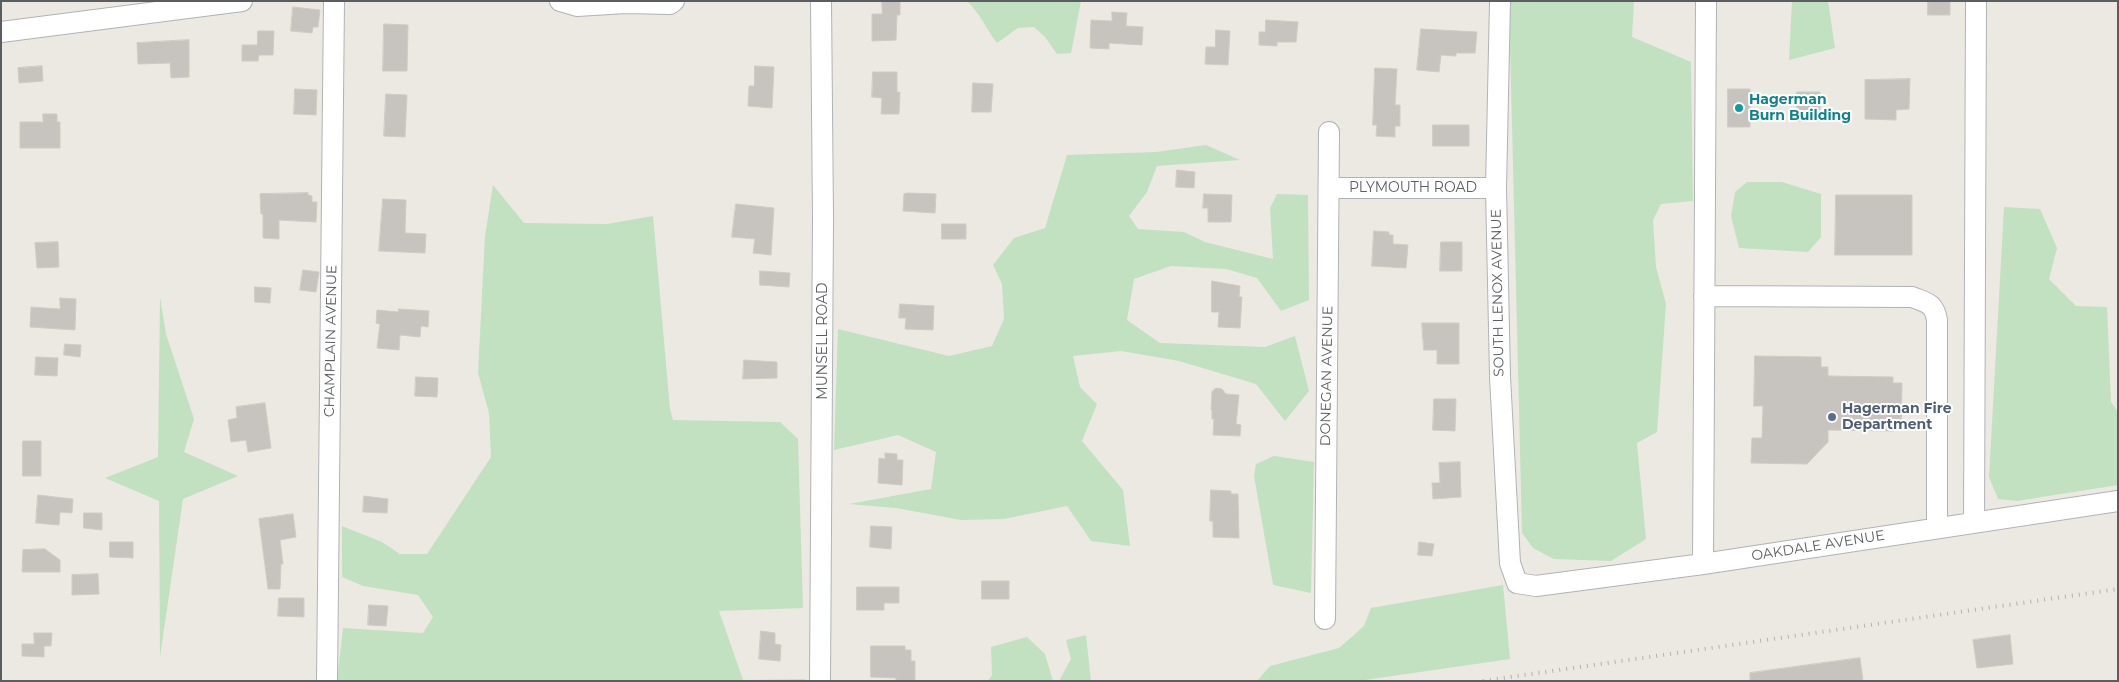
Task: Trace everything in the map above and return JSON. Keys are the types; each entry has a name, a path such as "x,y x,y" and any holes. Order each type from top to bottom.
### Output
{"street":[{"path":"1,32 242,1"},
{"name":"CHAMPLAIN AVENUE","path":"327,681 334,1"},
{"path":"560,1 577,6 626,3 670,4 674,1"},
{"name":"MUNSELL ROAD","path":"820,681 824,218 821,1"},
{"name":"SOUTH LENOX AVENUE","path":"1500,1 1496,188 1500,377 1510,563 1517,582"},
{"path":"1703,564 1706,1"},
{"path":"1974,522 1976,1"},
{"name":"DONEGAN AVENUE","path":"1325,620 1329,132"},
{"name":"PLYMOUTH ROAD","path":"1329,188 1496,188"},
{"path":"1704,296 1912,297 1930,304 1935,310 1937,320 1937,528"},
{"name":"OAKDALE AVENUE","path":"1517,582 1536,586 1703,564 2118,500"}],"green space":[{"path":"967,1 1081,1 1071,53 1057,54 1045,37 1034,27 1018,28 997,43 976,11"},
{"path":"1509,1 1634,1 1632,37 1691,62 1693,201 1661,204 1653,220 1656,267 1666,304 1657,432 1637,443 1646,539 1611,561 1554,559 1533,548 1522,533"},
{"path":"1792,1 1828,1 1835,48 1789,60"},
{"path":"1206,145 1240,160 1157,166 1147,192 1129,216 1138,229 1184,232 1205,242 1273,259 1270,208 1277,194 1308,195 1309,300 1281,311 1257,278 1226,269 1171,266 1134,279 1127,320 1160,343 1265,347 1295,336 1309,391 1285,421 1256,384 1179,361 1121,351 1073,356 1080,387 1097,404 1082,441 1123,490 1130,546 1091,541 1067,506 1004,519 961,520 896,508 849,504 931,489 936,452 898,435 834,450 838,329 949,356 992,346 1004,319 1002,284 993,265 1014,238 1045,228 1067,155 1156,152"},
{"path":"1747,182 1782,182 1821,194 1821,237 1808,252 1739,248 1731,216 1735,192"},
{"path":"493,185 524,223 607,224 653,216 670,409 673,420 780,422 798,439 803,608 719,611 743,680 805,679 805,681 337,681 343,628 423,633 433,617 418,595 363,586 342,577 342,526 382,542 400,554 427,554 491,457 489,413 478,373 485,236"},
{"path":"2004,207 2040,209 2057,248 2049,279 2076,306 2107,307 2111,402 2118,412 2118,485 2017,501 1998,499 1989,477"},
{"path":"160,297 166,334 194,419 184,452 238,476 183,499 160,657 159,501 105,478 158,457"},
{"path":"1274,456 1314,462 1311,593 1273,585 1254,476 1256,464"},
{"path":"1503,585 1510,659 1358,681 1257,681 1270,666 1339,648 1364,626 1371,608"},
{"path":"1086,635 1091,681 1059,681 1071,659 1066,640"},
{"path":"1027,637 1045,654 1053,681 988,681 992,675 991,647"}],"building":[{"path":"882,1 900,1 900,15 897,15 896,40 872,41 872,14 882,14"},
{"path":"1928,1 1950,1 1950,15 1928,15"},
{"path":"293,7 320,10 318,27 313,27 312,33 291,31"},
{"path":"1112,12 1127,13 1126,26 1143,27 1142,45 1109,43 1109,49 1090,48 1091,20 1112,21"},
{"path":"1266,20 1298,22 1296,42 1277,42 1277,46 1259,45 1259,32 1265,32"},
{"path":"384,24 408,25 407,71 383,71"},
{"path":"1421,29 1477,32 1475,53 1456,53 1456,56 1441,55 1439,72 1417,70"},
{"path":"1216,30 1230,31 1228,65 1205,64 1206,47 1215,47"},
{"path":"258,31 274,31 273,55 259,55 258,61 242,61 242,45 257,45"},
{"path":"189,40 189,77 171,78 170,63 138,64 137,43"},
{"path":"42,66 43,81 19,83 18,68"},
{"path":"755,66 774,67 772,108 748,106 749,86 754,86"},
{"path":"1375,68 1397,69 1395,105 1400,105 1400,126 1395,126 1395,137 1376,136 1377,125 1373,125"},
{"path":"873,72 897,72 897,92 900,92 899,114 881,114 882,98 872,97"},
{"path":"1910,79 1909,109 1896,110 1896,120 1865,119 1865,80"},
{"path":"973,83 993,84 991,112 972,112"},
{"path":"295,89 317,90 316,115 294,114"},
{"name":"Hagerman Burn Building","path":"1728,89 1750,89 1750,127 1728,127"},
{"path":"1797,92 1820,92 1820,121 1797,121"},
{"path":"386,94 407,95 405,137 384,136"},
{"path":"43,114 57,114 57,122 60,122 60,148 20,148 20,122 43,122"},
{"path":"1433,125 1469,125 1469,146 1433,146"},
{"path":"1177,170 1195,172 1194,188 1176,187"},
{"path":"308,193 308,195 312,196 312,202 317,202 316,222 279,220 279,239 263,238 263,214 261,214 260,194"},
{"path":"904,194 936,194 935,213 903,211"},
{"path":"1204,194 1232,195 1231,222 1208,222 1208,208 1203,208"},
{"path":"1836,195 1912,195 1912,255 1835,255"},
{"path":"383,199 406,200 405,233 426,234 425,253 379,251"},
{"path":"736,204 774,208 771,255 753,253 755,239 732,237"},
{"path":"942,224 966,224 966,239 942,239"},
{"path":"1374,231 1389,232 1389,235 1393,235 1393,244 1408,245 1406,268 1372,266"},
{"path":"58,242 59,267 37,268 35,243"},
{"path":"1441,242 1462,242 1462,271 1440,271"},
{"path":"303,270 319,272 316,292 300,290"},
{"path":"760,271 790,273 789,287 760,285"},
{"path":"1212,281 1240,286 1239,297 1242,297 1240,328 1218,327 1219,312 1212,312"},
{"path":"255,287 271,288 270,303 255,302"},
{"path":"60,298 76,299 75,330 30,327 31,307 60,309"},
{"path":"900,304 934,306 933,330 905,329 906,318 899,318"},
{"path":"399,309 429,311 428,327 421,326 420,337 400,335 399,350 377,348 380,324 376,323 377,310 398,312"},
{"path":"1422,323 1459,323 1459,364 1437,364 1437,350 1424,350"},
{"path":"65,344 81,345 80,357 64,355"},
{"name":"Hagerman Fire Department","path":"1755,356 1821,357 1821,367 1828,367 1828,376 1893,377 1893,383 1902,383 1901,429 1894,429 1894,431 1828,430 1828,442 1807,464 1751,463 1752,438 1762,438 1763,406 1754,406"},
{"path":"36,357 58,358 57,376 35,375"},
{"path":"744,360 777,362 777,378 743,379"},
{"path":"416,377 438,378 437,397 415,396"},
{"path":"1216,388 1222,389 1226,394 1239,395 1236,424 1241,425 1240,436 1213,435 1212,392"},
{"path":"1434,399 1456,399 1455,431 1433,430"},
{"path":"265,403 271,448 248,452 246,440 231,442 228,420 237,418 236,407"},
{"path":"23,441 41,441 41,476 23,476"},
{"path":"885,453 897,454 897,460 903,460 902,485 878,483 879,458 885,459"},
{"path":"1460,462 1461,497 1433,499 1432,483 1440,483 1439,463"},
{"path":"1211,490 1231,491 1231,494 1238,494 1239,538 1213,537 1213,521 1210,521"},
{"path":"38,495 73,499 72,513 60,512 59,525 36,523"},
{"path":"364,496 388,499 387,513 363,512"},
{"path":"84,513 102,513 102,530 84,528"},
{"path":"293,514 296,537 280,540 283,564 281,564 280,589 268,589 259,519"},
{"path":"871,526 892,527 891,549 870,547"},
{"path":"110,542 133,542 133,558 110,557"},
{"path":"1419,542 1434,544 1432,556 1418,555"},
{"path":"45,549 60,560 60,572 22,572 23,550"},
{"path":"98,574 99,594 72,595 72,575"},
{"path":"982,581 1009,581 1009,599 982,599"},
{"path":"857,587 899,587 899,603 884,603 884,610 857,610"},
{"path":"279,598 304,598 304,617 278,616"},
{"path":"369,605 388,606 386,626 368,625"},
{"path":"761,631 775,633 775,644 781,645 780,661 759,659"},
{"path":"34,633 52,633 51,646 44,646 44,657 22,656 22,644 34,644"},
{"path":"2010,635 2013,664 1977,668 1973,640"},
{"path":"871,646 905,646 905,650 911,650 911,661 915,661 915,681 896,681 896,678 871,677"},
{"path":"1860,658 1863,681 1750,681 1750,673"}],"railway":[{"path":"1483,681 2118,589"}],"place":[{"name":"Hagerman Burn Building","path":"1739,108"},
{"name":"Hagerman Fire Department","path":"1832,417"}]}
